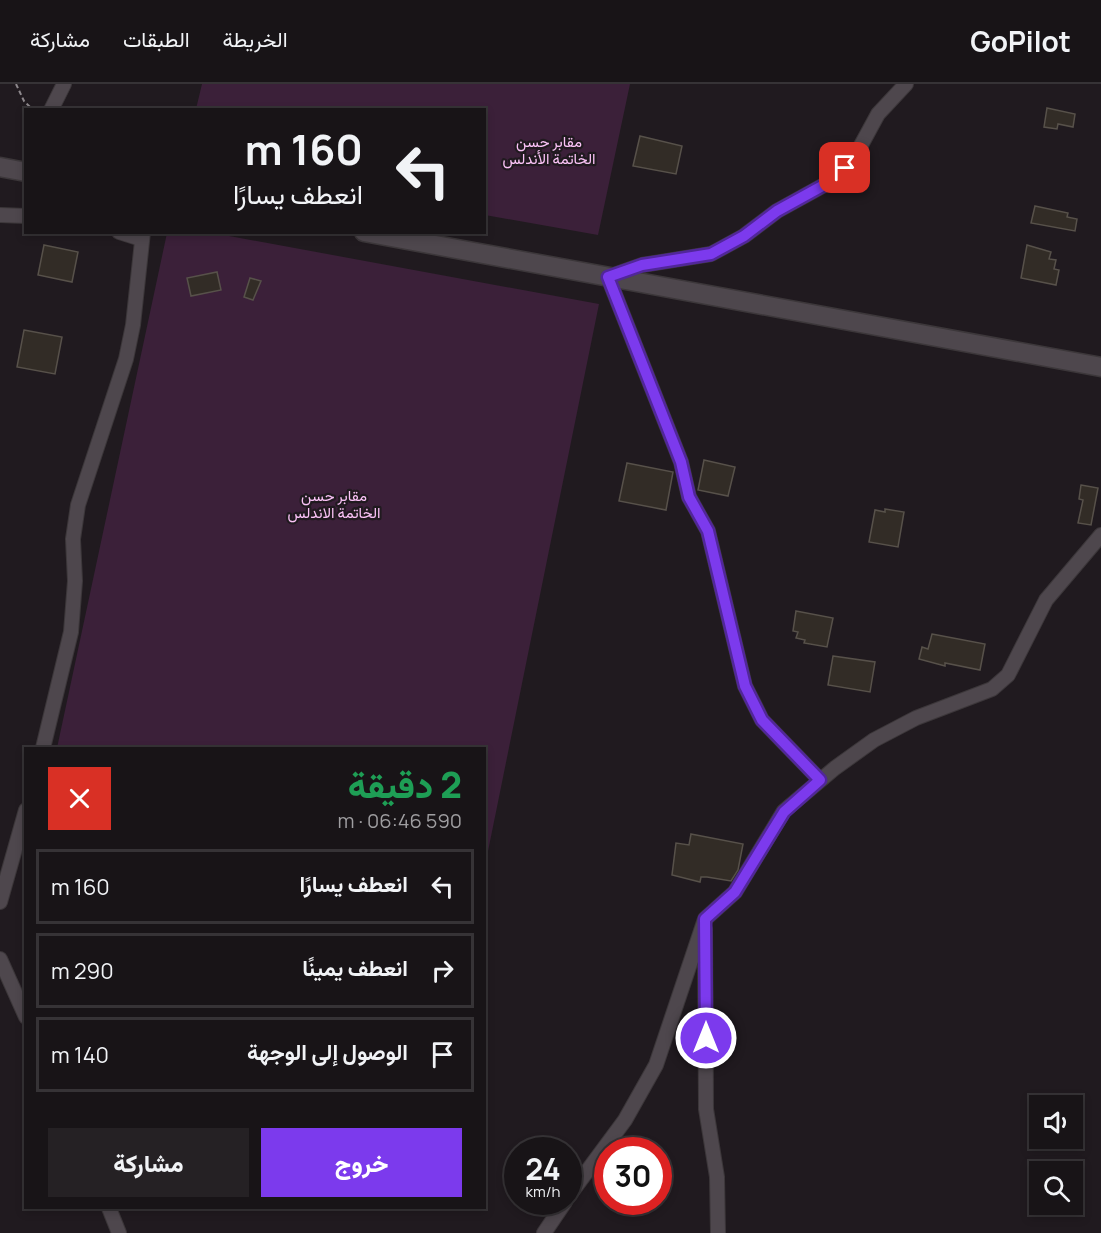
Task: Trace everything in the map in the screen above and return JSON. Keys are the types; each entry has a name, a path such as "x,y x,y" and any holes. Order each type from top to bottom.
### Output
{"street":[{"path":"52,108 64,84"},
{"path":"608,277 642,265 711,254 744,236 777,211 829,183 853,160 878,114 906,84"},
{"path":"0,167 24,169"},
{"path":"0,215 24,216"},
{"path":"375,234 1101,367"},
{"path":"43,747 71,632 75,581 73,539 78,505 126,359 133,325 142,236"},
{"path":"608,277 681,462 689,497 708,531 745,686 762,720 820,780"},
{"path":"582,1178 625,1120 656,1065 705,919 735,892 784,812 820,780 874,740 916,718 992,689 1008,675 1046,600 1101,535"},
{"path":"0,903 24,817"},
{"path":"705,919 706,1109 717,1177 718,1233"},
{"path":"0,959 24,1013"},
{"path":"110,1209 118,1233"},
{"path":"544,1233 556,1215"}],"path":[{"path":"16,84 24,100 31,108"}],"green space":[{"name":"مقابر حسن الخاتمة الأندلس","path":"202,84 630,84 598,235 486,215 486,108 196,108"},
{"name":"مقابر حسن الخاتمة الاندلس","path":"167,234 218,234 599,304 486,861 486,747 57,747"}],"building":[{"path":"1047,108 1075,114 1073,127 1058,124 1057,129 1044,127"},
{"path":"640,136 682,146 676,174 633,166"},
{"path":"1035,206 1068,213 1067,217 1077,219 1075,231 1031,223"},
{"path":"44,245 78,252 72,282 38,275"},
{"path":"1027,245 1051,252 1049,259 1056,260 1054,269 1059,270 1056,285 1021,278"},
{"path":"217,272 221,290 191,296 187,278"},
{"path":"250,278 261,281 253,300 244,297"},
{"path":"24,330 62,337 55,374 17,367"},
{"path":"704,460 735,467 728,496 698,490"},
{"path":"627,463 673,472 666,510 619,501"},
{"path":"1081,485 1098,488 1091,525 1078,523 1083,500 1079,499"},
{"path":"885,509 904,512 898,547 869,542 875,510 885,512"},
{"path":"796,611 833,618 827,647 804,643 805,640 796,638 798,632 793,631"},
{"path":"932,634 985,644 980,670 945,663 945,666 919,659 922,647 928,649"},
{"path":"833,656 875,662 870,692 828,685"},
{"path":"691,834 743,844 738,870 731,881 701,877 700,882 672,875 676,843 689,845"}],"route":[{"path":"706,1038 705,919 735,892 784,812 820,780 762,720 745,686 708,531 689,497 681,462 608,277 642,265 711,254 744,236 758,223 777,211 835,179 845,168"}]}
